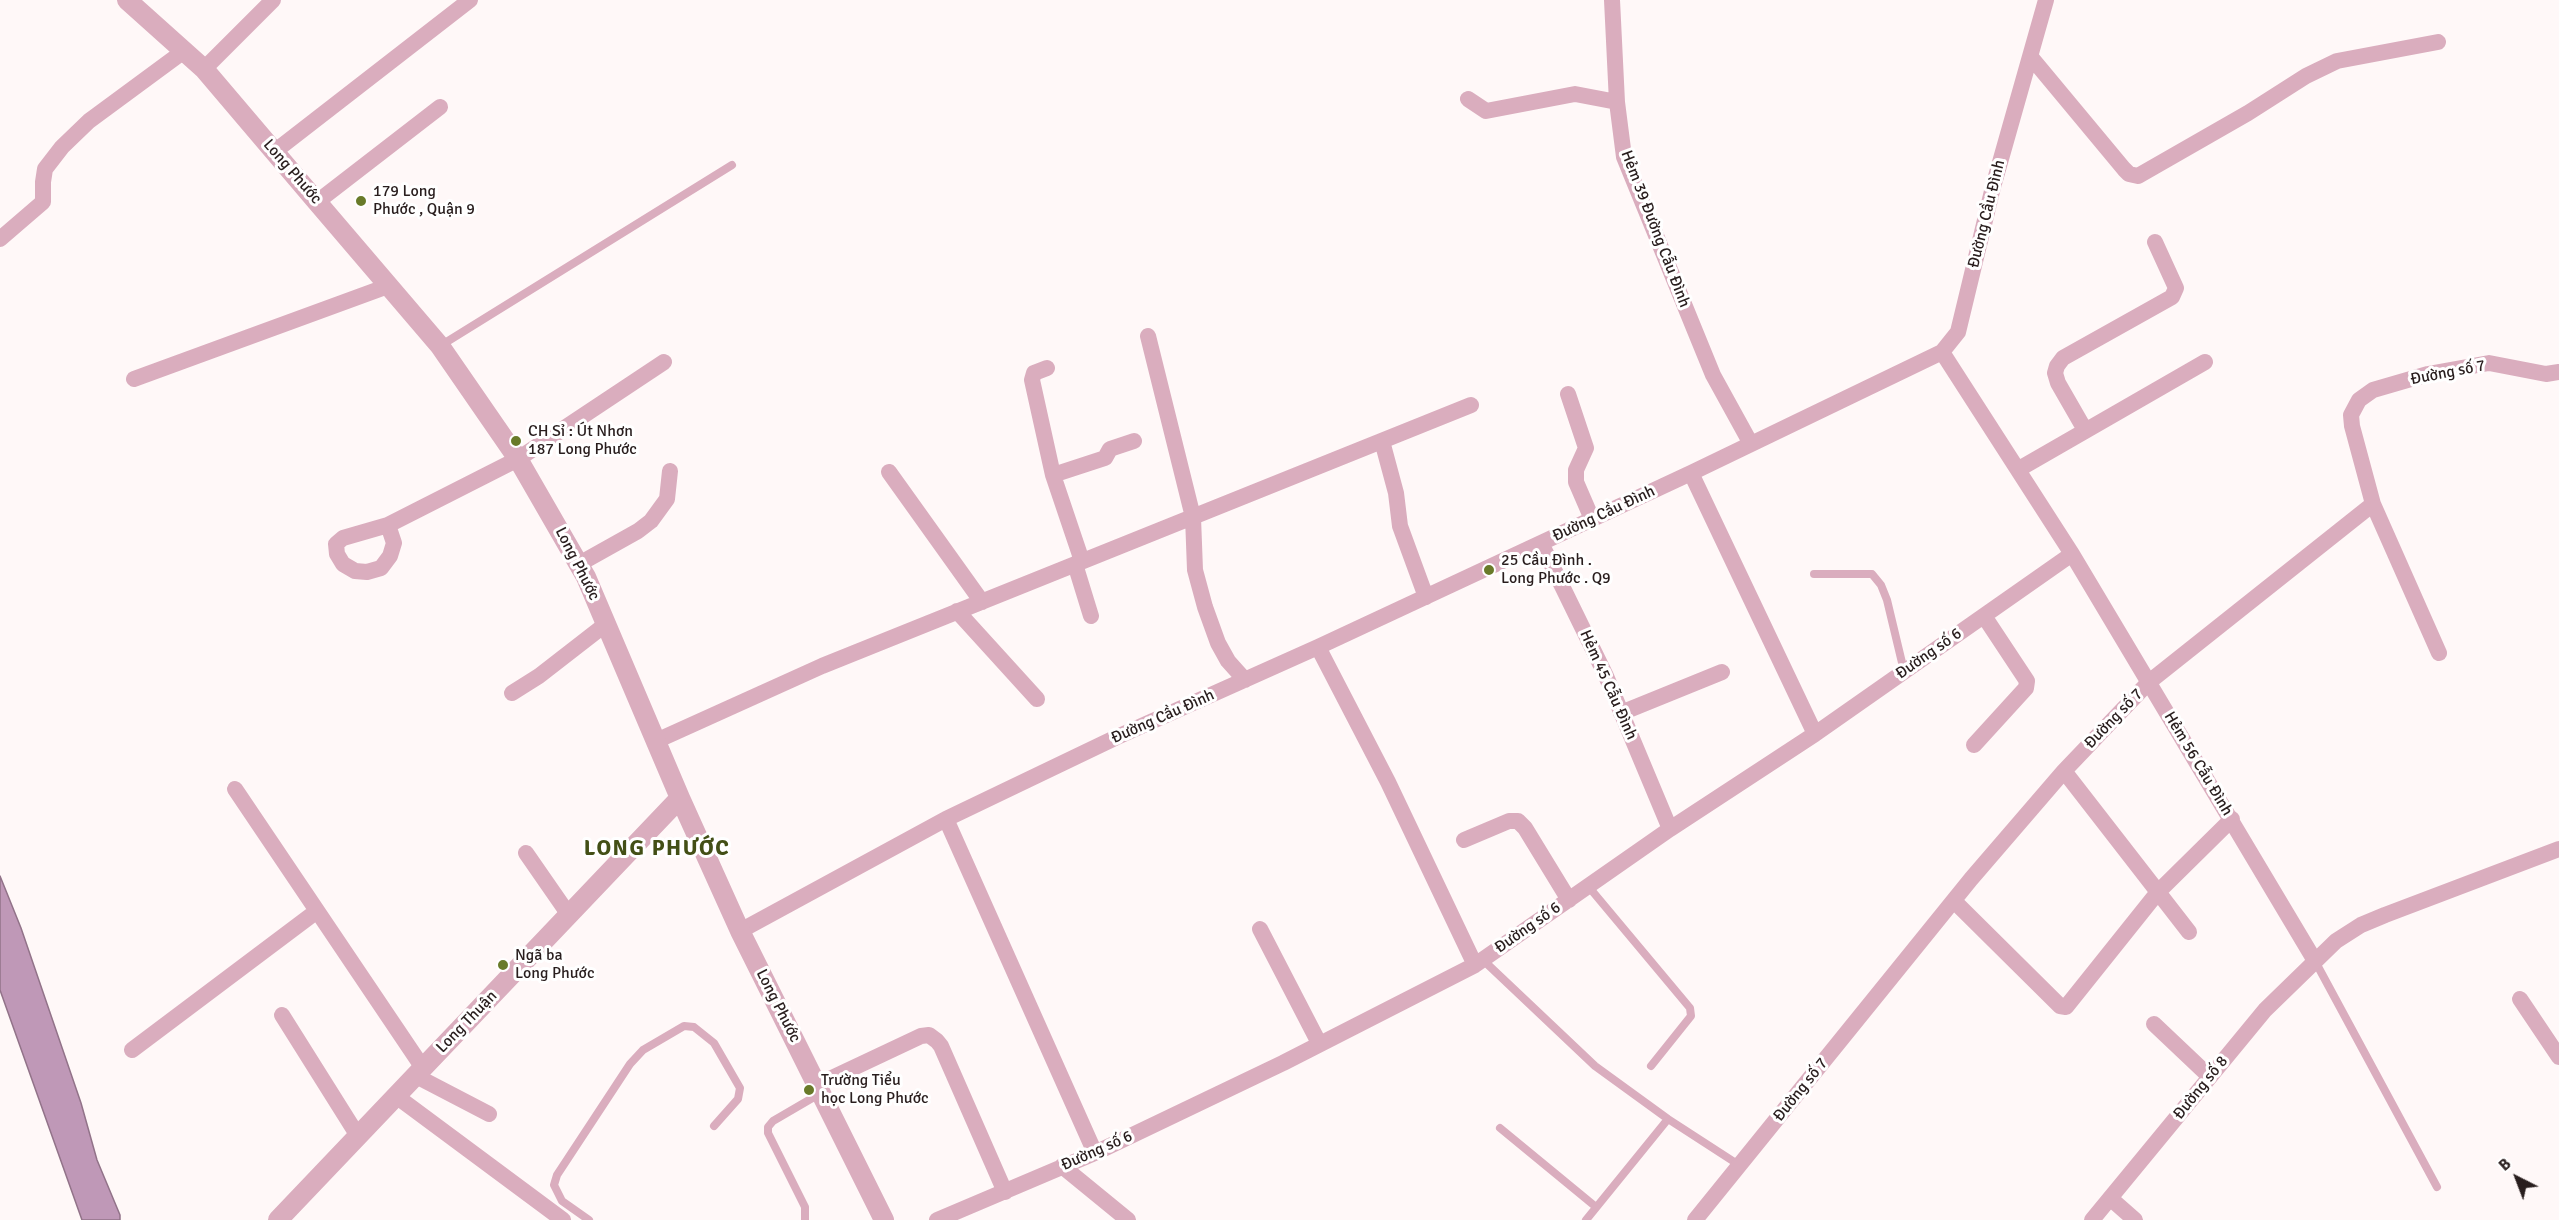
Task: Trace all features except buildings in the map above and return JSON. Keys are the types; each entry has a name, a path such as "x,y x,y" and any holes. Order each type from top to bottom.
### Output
{"street":[{"name":"Long Phước","path":"127,0 204,69 318,202 440,346 518,459 579,564 740,931 884,1220"},
{"path":"204,69 273,0"},
{"path":"274,152 470,0"},
{"name":"Hẻm 39 Đường Cẫu Đình","path":"1612,0 1617,102 1624,157 1713,375 1751,444"},
{"name":"Đường Cầu Đình","path":"740,931 946,819 1117,737 1318,647 1691,473 1942,352 1958,332 1993,187 2046,0"},
{"path":"2030,56 2124,169 2129,174 2138,176 2306,76 2337,61 2438,42"},
{"path":"0,239 44,202 42,182 45,169 62,147 89,121 183,51"},
{"path":"1468,99 1486,111 1575,94 1617,102"},
{"path":"318,202 440,107"},
{"path":"2085,430 2058,383 2055,373 2057,366 2063,358 2172,297 2176,288 2155,242"},
{"path":"134,379 388,286"},
{"path":"1149,336 1193,517 1196,570 1205,608 1218,643 1228,661 1245,680"},
{"name":"Hẻm 56 Cẫu Đình","path":"1942,352 2072,554 2315,961"},
{"path":"388,525 518,459 664,362"},
{"path":"2019,469 2205,362"},
{"name":"Đường số 7","path":"1695,1220 1954,901 2064,771 2149,682 2373,504 2352,426 2351,415 2359,400 2373,390 2428,374 2489,363 2546,374 2559,372"},
{"path":"1047,368 1034,373 1032,380 1053,475 1079,563 1091,616"},
{"path":"1568,394 1586,448 1576,470 1576,482 1592,519"},
{"path":"656,741 822,666 1471,405"},
{"path":"1053,475 1105,458 1110,449 1134,441"},
{"path":"1382,441 1396,493 1400,526 1426,597"},
{"path":"579,564 638,531 651,521 667,499 670,471"},
{"path":"889,472 982,602"},
{"path":"1691,473 1815,734"},
{"path":"2373,504 2439,653"},
{"name":"Hẻm 45 Cẫu Đình","path":"1541,543 1606,676 1670,829"},
{"name":"Đường số 6","path":"937,1220 1095,1153 1282,1063 1479,962 1670,829 1815,734 2072,554"},
{"path":"957,612 1037,699"},
{"path":"1974,745 2026,688 2027,681 1984,616"},
{"path":"512,693 539,676 606,624"},
{"path":"1318,647 1479,962"},
{"path":"1621,713 1722,672"},
{"path":"2064,771 2189,933"},
{"path":"235,789 317,911 419,1072 489,1114"},
{"name":"Long Thuận","path":"278,1220 680,798"},
{"path":"946,819 1095,1153"},
{"path":"1954,901 2060,1006 2066,1007 2158,892 2232,819"},
{"path":"1464,840 1509,821 1518,821 1525,828 1569,900"},
{"name":"Đường số 8","path":"2092,1220 2265,1010 2336,941 2361,925 2559,849"},
{"path":"526,853 569,915"},
{"path":"132,1050 317,911"},
{"path":"1260,929 1319,1043"},
{"path":"2520,999 2559,1057"},
{"path":"282,1015 358,1136"},
{"path":"2154,1024 2210,1077"},
{"path":"819,1089 921,1036 929,1035 941,1046 1005,1191"},
{"path":"396,1096 564,1220"},
{"path":"1062,1166 1128,1220"},
{"path":"2110,1198 2135,1220"}],"lane":[{"path":"440,346 732,165"},
{"path":"1814,574 1872,574 1881,585 1887,600 1904,672"},
{"path":"1588,886 1690,1008 1691,1016 1651,1066"},
{"name":"Hẻm 56 Cẫu Đình","path":"2315,961 2437,1187"},
{"path":"1479,962 1595,1066 1668,1119 1739,1165"},
{"path":"589,1220 562,1202 554,1185 557,1175 630,1064 643,1050 684,1026 694,1027 714,1043 740,1088 738,1100 714,1126"},
{"path":"805,1220 804,1207 768,1133 768,1127 773,1121 819,1089"},
{"path":"1586,1220 1668,1119"},
{"path":"1500,1128 1596,1207"}],"shaded area":[{"path":"0,876 21,928 81,1103 97,1160 120,1220 82,1220 0,990"}],"place":[{"name":"179 Long Phước , Quận 9","path":"361,201"},
{"name":"CH Sỉ : Út Nhơn 187 Long Phước","path":"516,441"},
{"name":"25 Cầu Đình . Long Phước . Q9","path":"1489,570"},
{"name":"Ngã ba Long Phước","path":"503,965"},
{"name":"Trường Tiểu học Long Phước","path":"809,1090"}],"district":[{"name":"LONG PHƯỚC","path":"657,849"}]}
